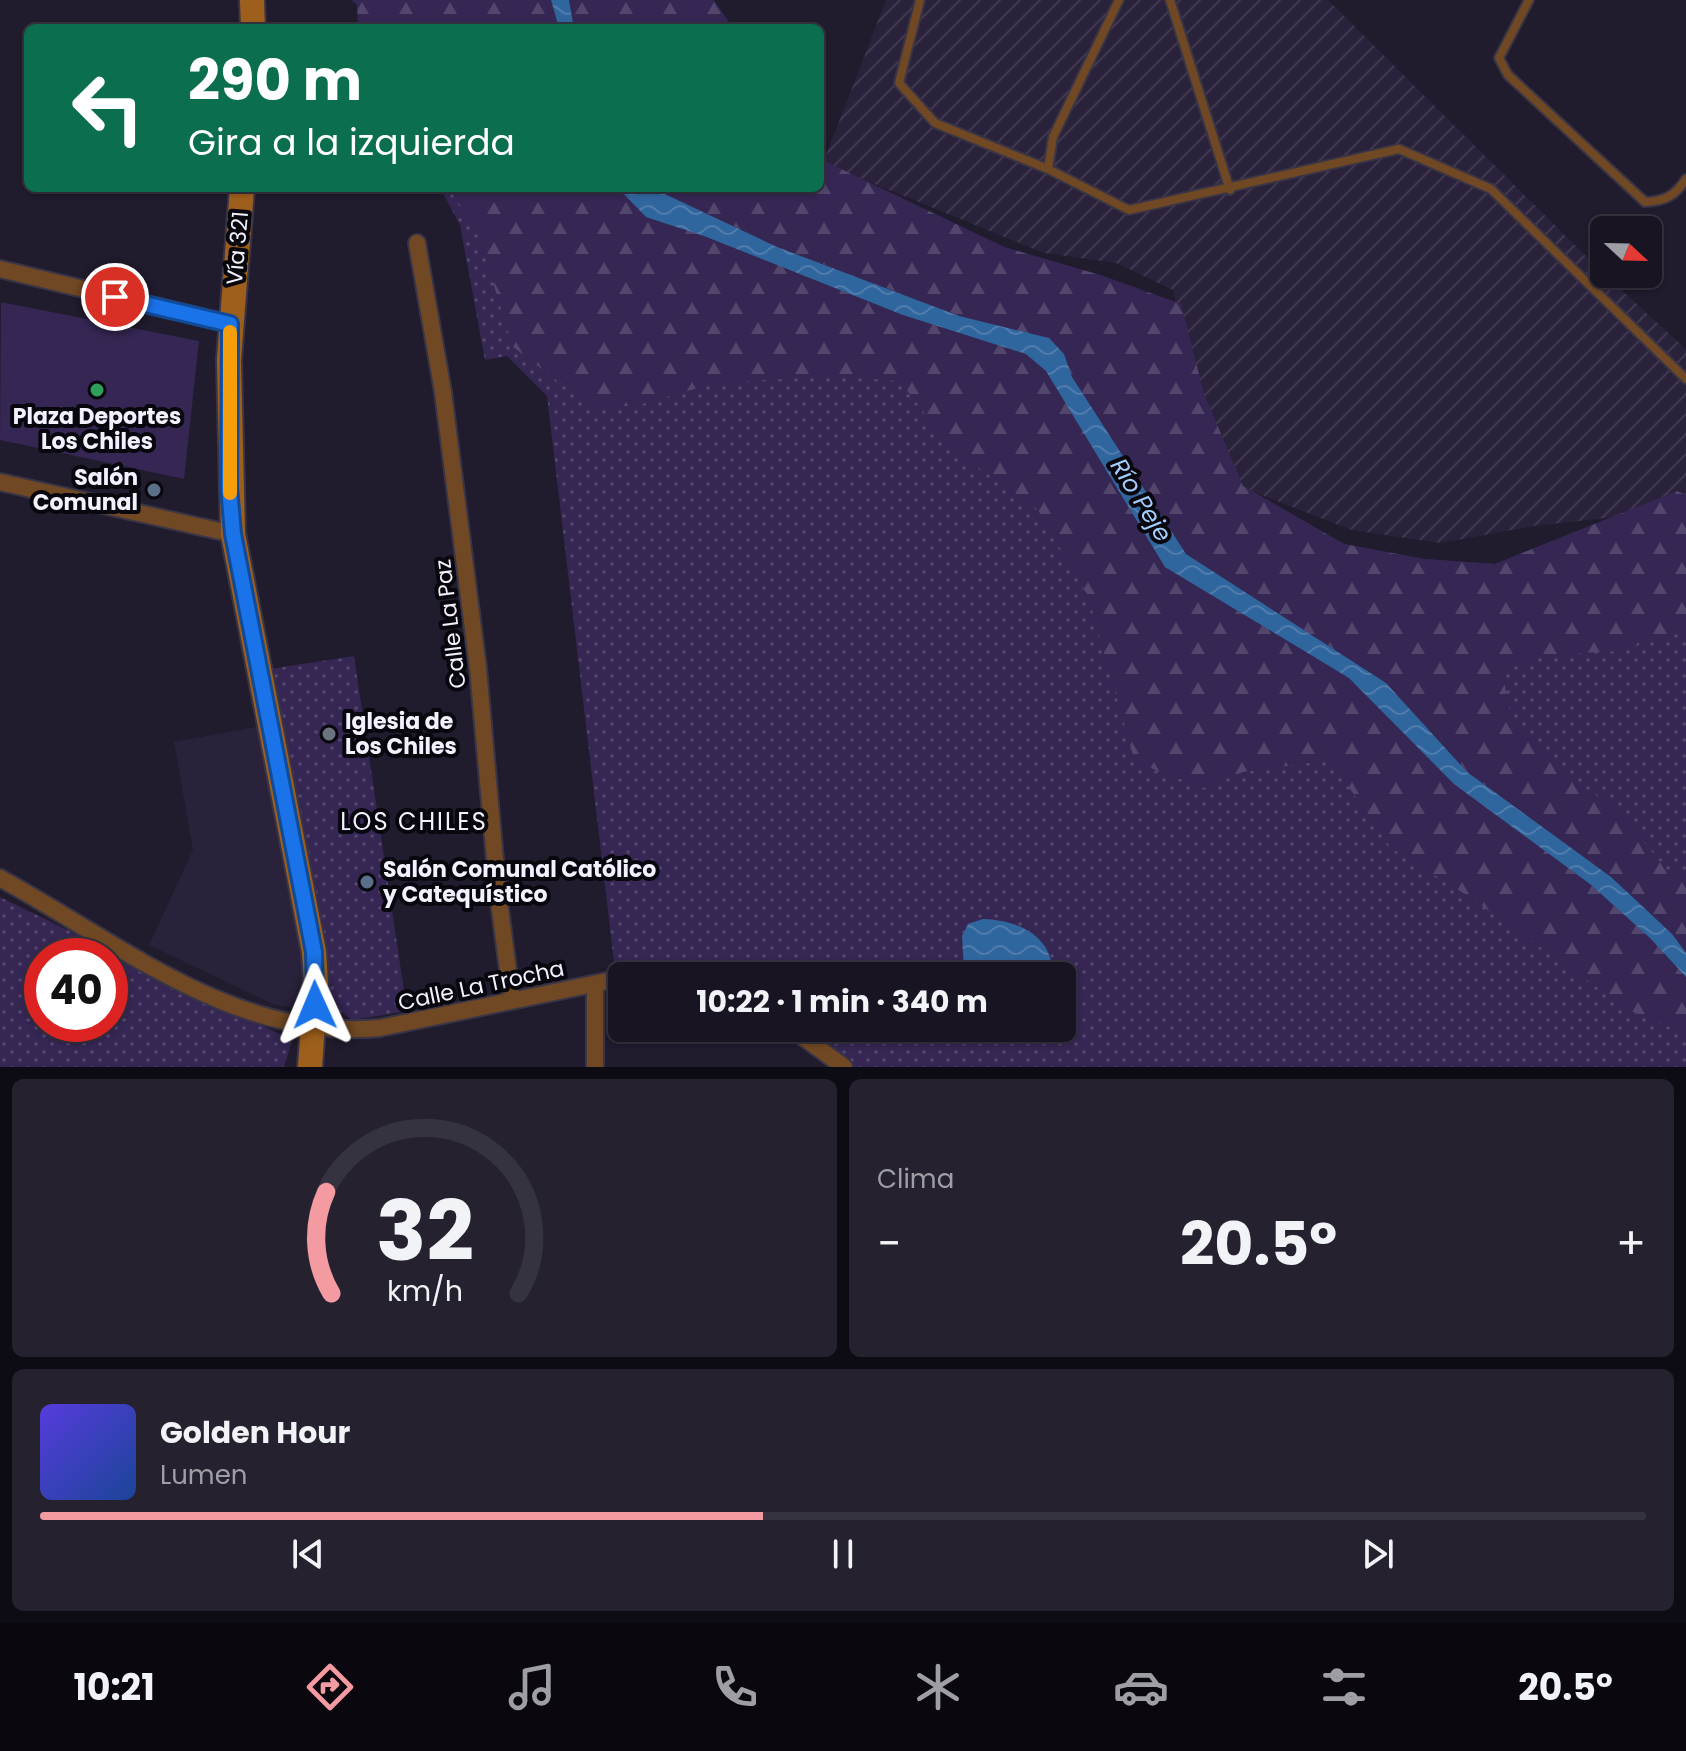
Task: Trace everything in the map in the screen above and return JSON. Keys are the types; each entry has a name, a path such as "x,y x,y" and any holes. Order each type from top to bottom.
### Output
{"street":[{"path":"252,0 253,24"},
{"name":"Vía 321","path":"242,192 230,324 229,472 233,534 314,952 315,1027 310,1067"},
{"name":"Calle La Paz","path":"417,243 443,392 478,668 498,894 512,1000"},
{"path":"0,269 230,324"},
{"path":"0,482 233,534"},
{"name":"Calle La Trocha","path":"0,878 182,985 252,1011 315,1027 341,1031 380,1028 608,981"},
{"path":"595,984 595,1067"},
{"path":"810,1042 844,1067"}],"lane":[{"path":"920,0 899,83 935,123 1048,169 1129,210 1230,190 1399,149 1491,189 1686,379"},
{"path":"1048,169 1053,137 1119,0"},
{"path":"1170,0 1230,190"},
{"path":"1529,0 1499,58 1508,75 1645,202 1664,201 1686,179"}],"shaded area":[{"path":"886,0 1328,0 1590,260 1590,288 1619,288 1686,349 1686,509 1534,526 1440,543 1352,530 1207,474 1173,290 1116,263 1044,253 824,163"},
{"path":"261,726 309,993 299,1008 275,1005 149,945 193,850 174,742"}],"green space":[{"path":"351,0 551,0 558,24 358,24 357,5"},
{"path":"569,0 714,0 730,24 573,24"},
{"path":"824,161 1004,247 1100,275 1181,304 1204,394 1243,486 1344,544 1424,559 1495,564 1677,491 1686,495 1686,1067 844,1067 810,1042 1076,1042 1076,962 614,962 547,396 507,356 485,360 460,225 442,192 824,192"},
{"path":"824,161 1004,247 1100,275 1181,304 1204,394 1243,486 1344,544 1424,559 1495,564 1677,491 1686,495 1686,631 1620,651 1540,655 1502,672 1513,726 1564,775 1615,807 1667,870 1686,879 1686,953 1672,934 1611,877 1467,772 1386,683 1186,554 1072,377 1064,355 778,247 661,192 824,192"},
{"path":"451,192 622,192 646,217 704,236 903,315 1026,354 1046,371 1165,567 1349,678 1454,784 1590,884 1650,938 1686,977 1686,1034 1629,1010 1468,896 1391,848 1330,760 1243,772 1204,788 1135,762 1088,596 1038,510 952,449 900,381 832,376 715,383 635,406 590,406 512,346 477,228"},
{"name":"Plaza Deportes Los Chiles","path":"1,302 199,341 184,479 0,440"},
{"path":"354,656 407,1011 352,1020 331,1005 270,669"},
{"path":"0,897 84,938 24,938 24,1042 128,1042 128,960 292,1040 284,1067 0,1067"}],"water":[{"path":"551,0 569,0 573,24 558,24"},
{"name":"Río Peje","path":"622,192 660,192 777,247 959,316 1049,338 1064,354 1072,377 1186,554 1386,683 1467,772 1611,877 1672,934 1686,953 1686,977 1650,938 1590,884 1454,784 1349,678 1165,567 1046,371 1026,354 903,315 704,236 646,217"},
{"path":"983,919 1017,925 1036,936 1051,962 964,962 962,936 968,924"}],"slow traffic":[{"path":"230,332 230,493"}],"place":[{"name":"Plaza Deportes Los Chiles","path":"97,390"},
{"name":"Salón Comunal","path":"154,490"},
{"name":"Iglesia de Los Chiles","path":"329,734"},
{"name":"Salón Comunal Católico y Catequístico","path":"367,882"}],"district":[{"name":"LOS CHILES","path":"414,822"}],"route":[{"path":"115,297 230,324 229,487 233,534 314,952 315,1005"}]}
